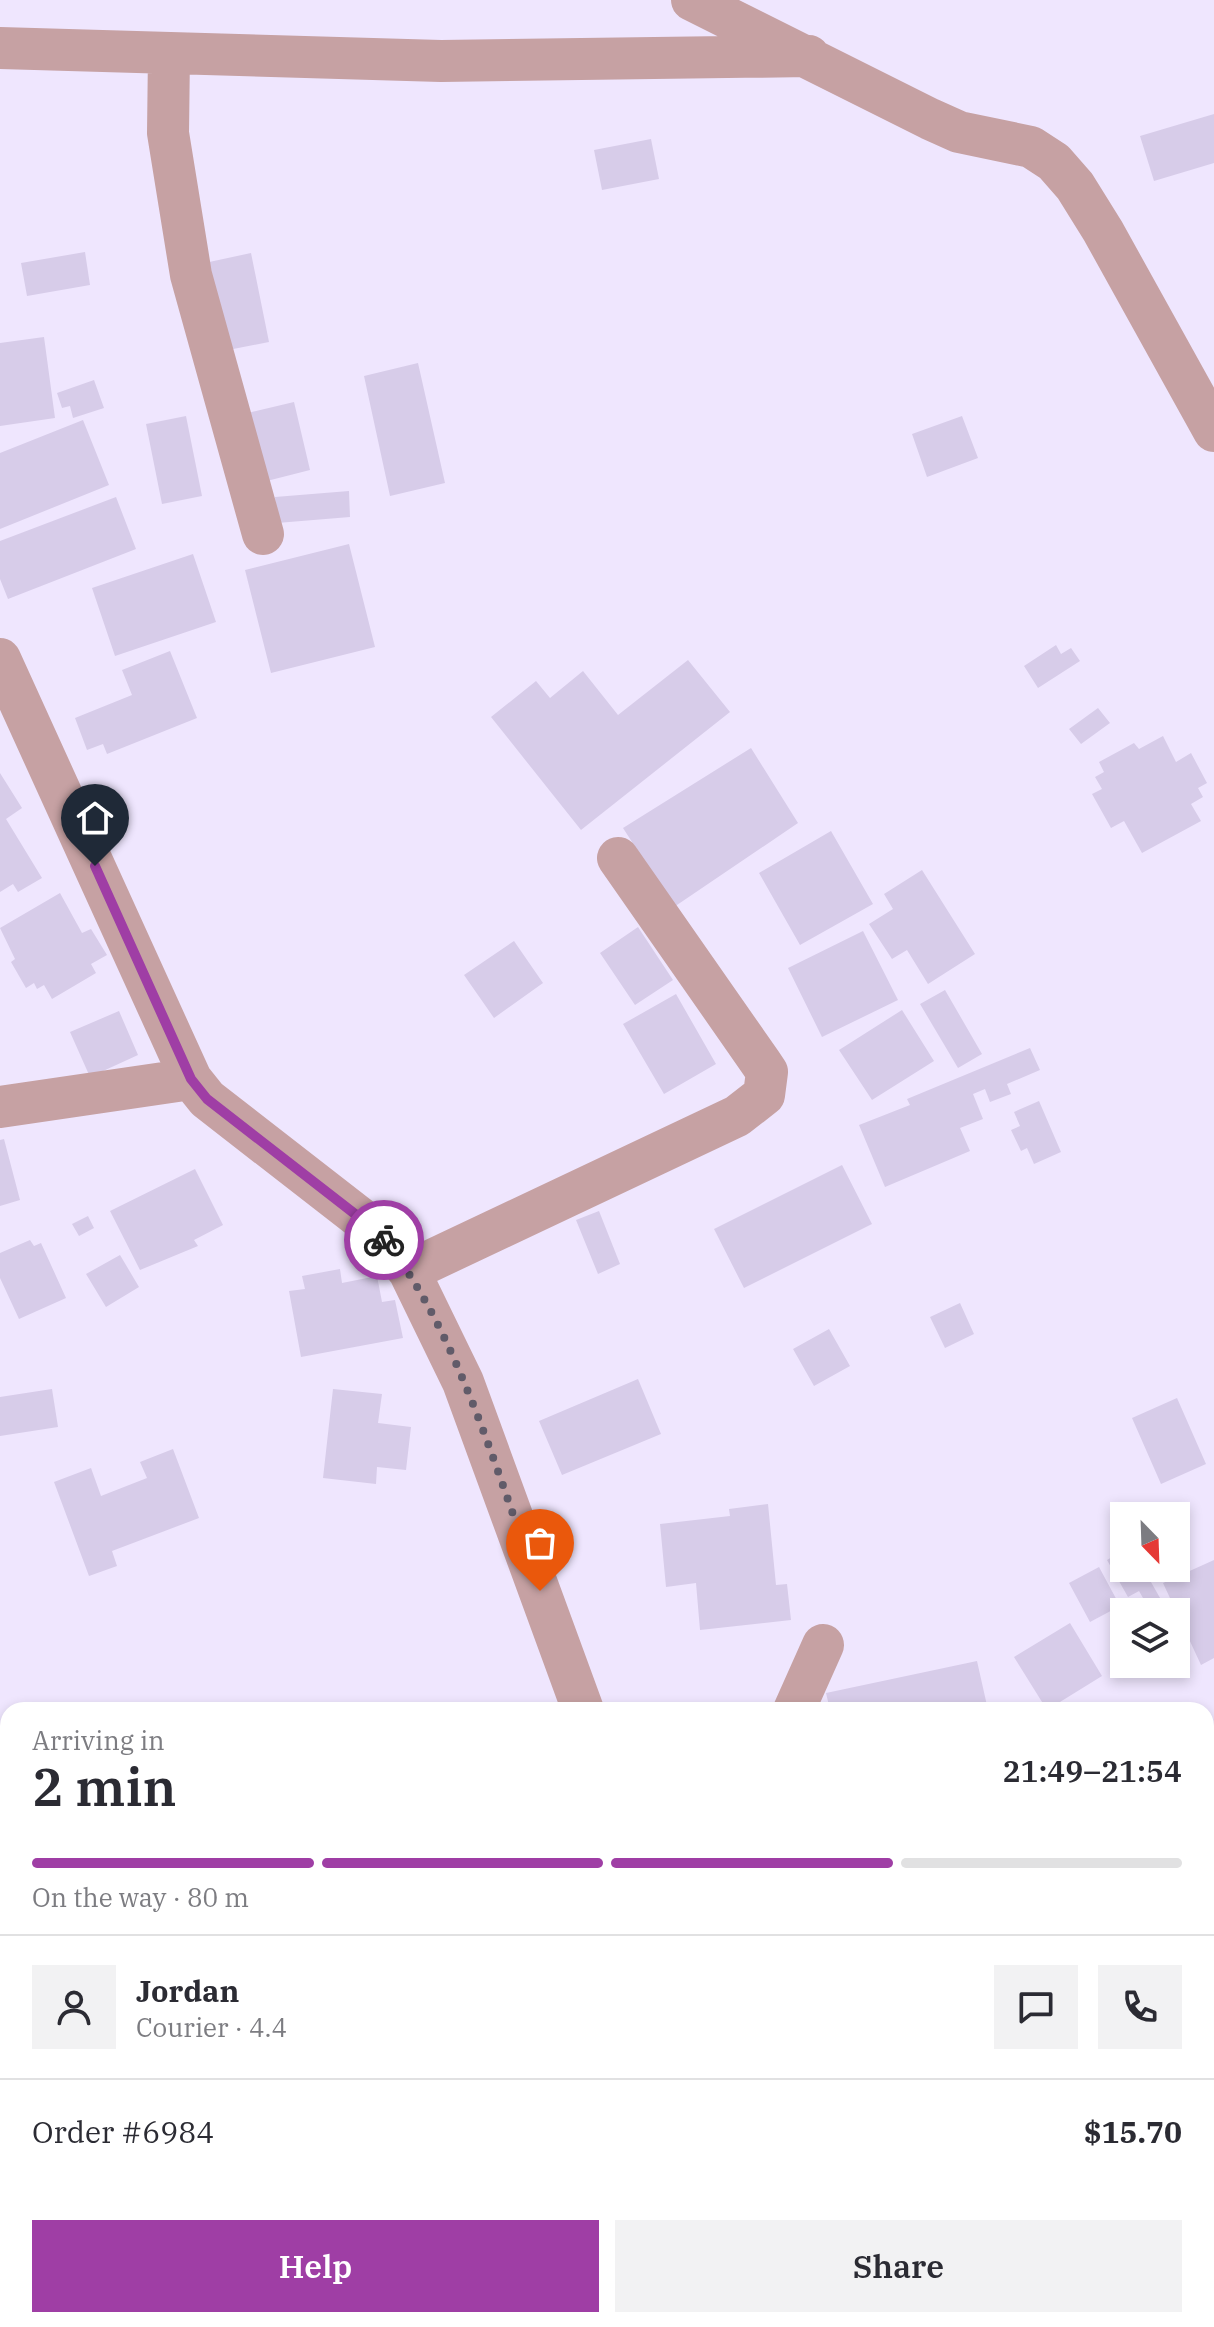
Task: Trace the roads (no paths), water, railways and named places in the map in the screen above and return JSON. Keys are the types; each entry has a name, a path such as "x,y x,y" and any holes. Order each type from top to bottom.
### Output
{"street":[{"path":"692,0 959,132 1031,147 1054,162 1075,186 1103,231 1214,431"},
{"path":"0,48 441,61 809,56"},
{"path":"169,53 168,133 191,275 263,534"},
{"path":"0,659 191,1079 207,1099 373,1228 409,1271 463,1382 580,1702"},
{"path":"409,1271 737,1116 764,1095 767,1072 618,858"},
{"path":"0,1107 191,1079"},
{"path":"798,1702 823,1645"}]}
